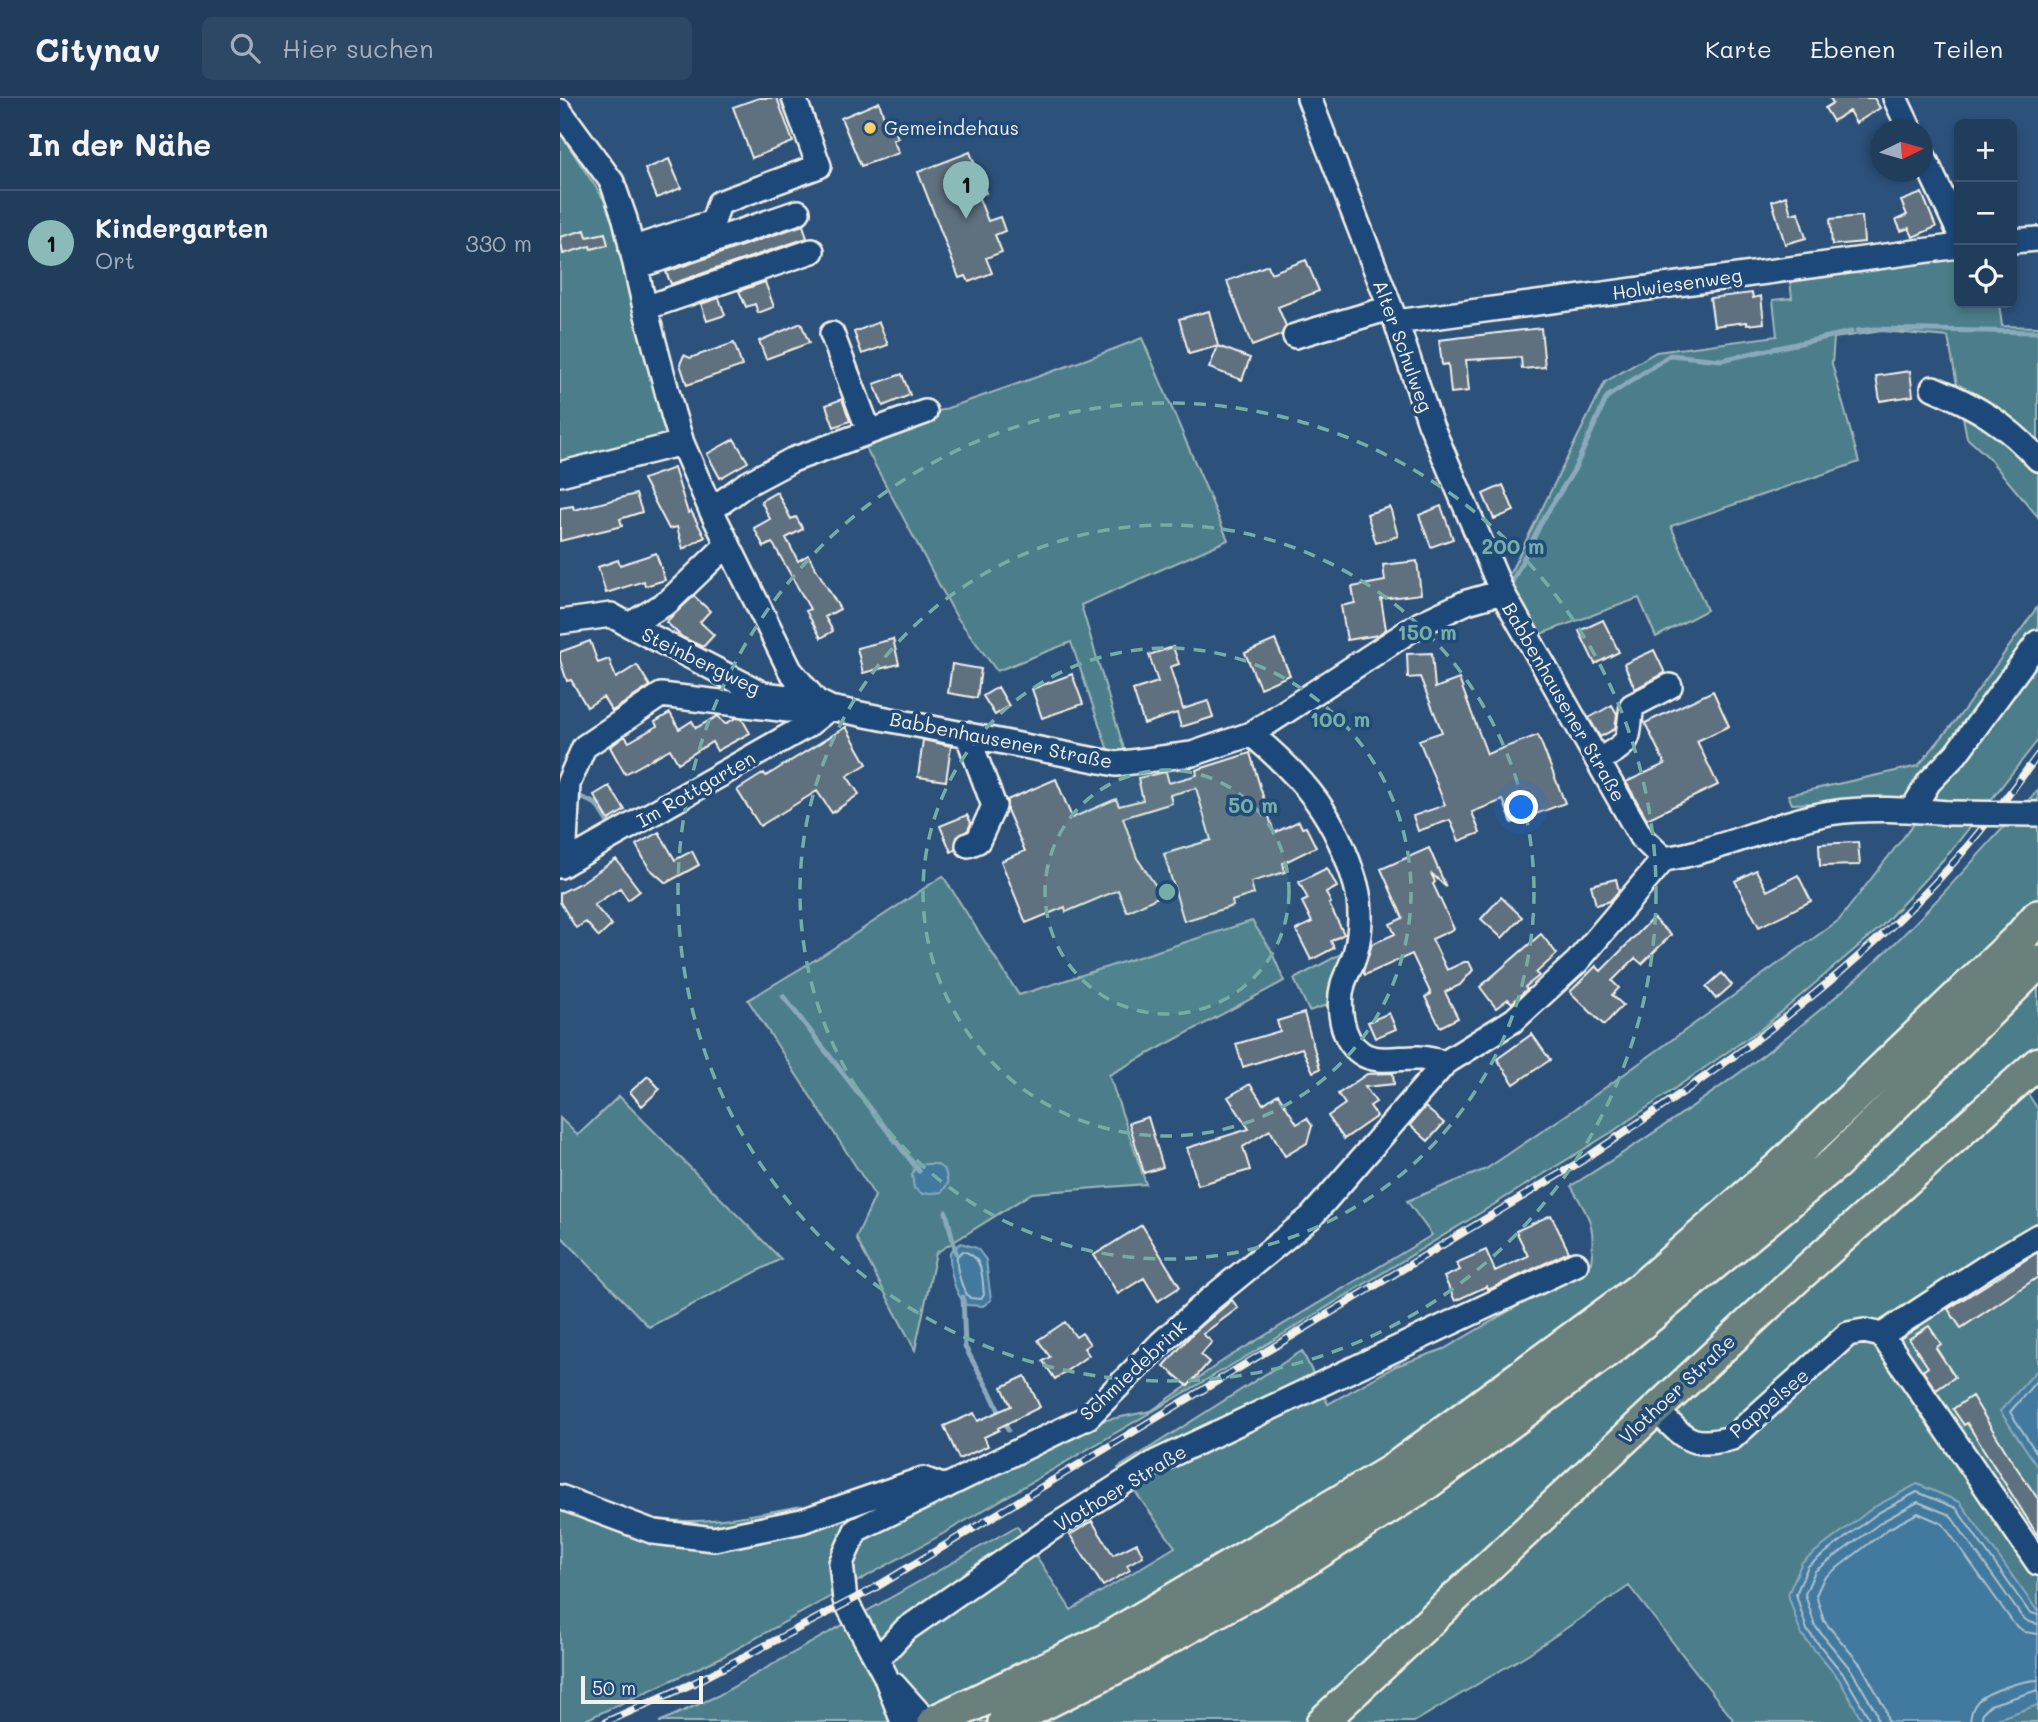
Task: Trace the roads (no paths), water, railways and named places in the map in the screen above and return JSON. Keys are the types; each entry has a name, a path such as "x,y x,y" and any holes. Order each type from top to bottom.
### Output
{"highway":[{"path":"935,1722 1105,1642 1391,1472 1641,1289 1782,1167 2038,917"},
{"path":"1005,1722 1121,1664 1289,1570 1426,1483 1615,1344 1836,1162 2038,962"}],"main road":[{"name":"Vlothoer Straße","path":"1322,1722 1796,1279 2038,1063"}],"street":[{"path":"633,258 713,222 719,203 819,166 794,98"},
{"name":"Alter Schulweg","path":"1309,98 1393,315 1430,423 1502,592"},
{"path":"1895,98 1905,119"},
{"path":"560,111 612,182 625,219 645,308 682,443 711,510 790,670 823,704"},
{"path":"1933,176 1954,221"},
{"path":"633,258 798,212"},
{"path":"2017,241 2038,239"},
{"name":"Holwiesenweg","path":"1295,335 1393,315 1954,247"},
{"path":"645,308 812,251"},
{"path":"832,334 869,431"},
{"path":"1933,388 1965,401 2013,432 2038,459"},
{"path":"711,510 745,485 792,460 925,412"},
{"path":"560,474 682,443"},
{"name":"Steinbergweg","path":"629,625 668,602 728,544"},
{"name":"Babbenhausener Straße","path":"823,704 1116,764 1192,754 1251,734 1420,624 1467,602 1502,592 1641,837 1664,859"},
{"name":"Steinbergweg","path":"560,622 611,615 763,694 823,704"},
{"path":"1912,810 1929,782 1956,754 2038,642"},
{"path":"1598,761 1624,745 1629,735 1632,706 1670,686"},
{"path":"562,865 568,784 584,747 661,695 788,710 823,704"},
{"name":"Im Rottgarten","path":"562,865 808,725 823,704"},
{"path":"967,734 994,806 978,841 968,845"},
{"path":"1251,734 1298,776 1324,809 1356,887 1360,918 1355,953 1343,986 1341,1002 1344,1024 1352,1046 1363,1055 1380,1059 1421,1058 1445,1063 1514,1020 1577,962 1664,859 1688,855 1789,823 1831,813 1885,809 2038,814"},
{"name":"Schmiedebrink","path":"903,1722 881,1667 845,1600 841,1563 856,1530 1088,1417 1161,1343 1311,1217 1445,1063"},
{"path":"2038,1236 1882,1335 2038,1563"},
{"name":"Vlothoer Straße","path":"881,1667 905,1630 1049,1531 1156,1462 1576,1264"},
{"name":"Pappelsee","path":"1656,1410 1683,1437 1696,1443 1732,1438 1848,1334 1864,1331 1882,1335"},
{"path":"560,1497 654,1532 714,1539 802,1521 923,1479 944,1487"},
{"name":"Schmiedebrink","path":"881,1667 927,1722"}],"water":[{"path":"936,1164 945,1170 948,1183 942,1192 922,1194 914,1188 912,1175 915,1167"},
{"path":"961,1243 977,1248 986,1260 991,1300 983,1306 966,1305 955,1287 950,1252"},
{"path":"2038,1369 2038,1467 2000,1411"},
{"path":"1917,1484 1960,1502 2038,1612 2038,1705 1988,1722 1863,1722 1839,1679 1801,1634 1788,1594 1802,1562 1874,1507"}],"waterway":[{"path":"1857,331 2038,332"},
{"path":"1512,582 1542,521 1574,470 1607,397 1670,355 1721,360 1851,332"},
{"path":"574,794 596,804 610,826"},
{"path":"783,996 919,1171"},
{"path":"946,1212 956,1253"},
{"path":"963,1297 965,1347 1008,1430"}],"railway":[{"path":"606,1722 696,1682 873,1589 1630,1129 1766,1032 1894,924 1962,853 2038,755"}],"place":[{"name":"Gemeindehaus","path":"870,128"},
{"name":"Kindergarten","path":"966,219"}]}
